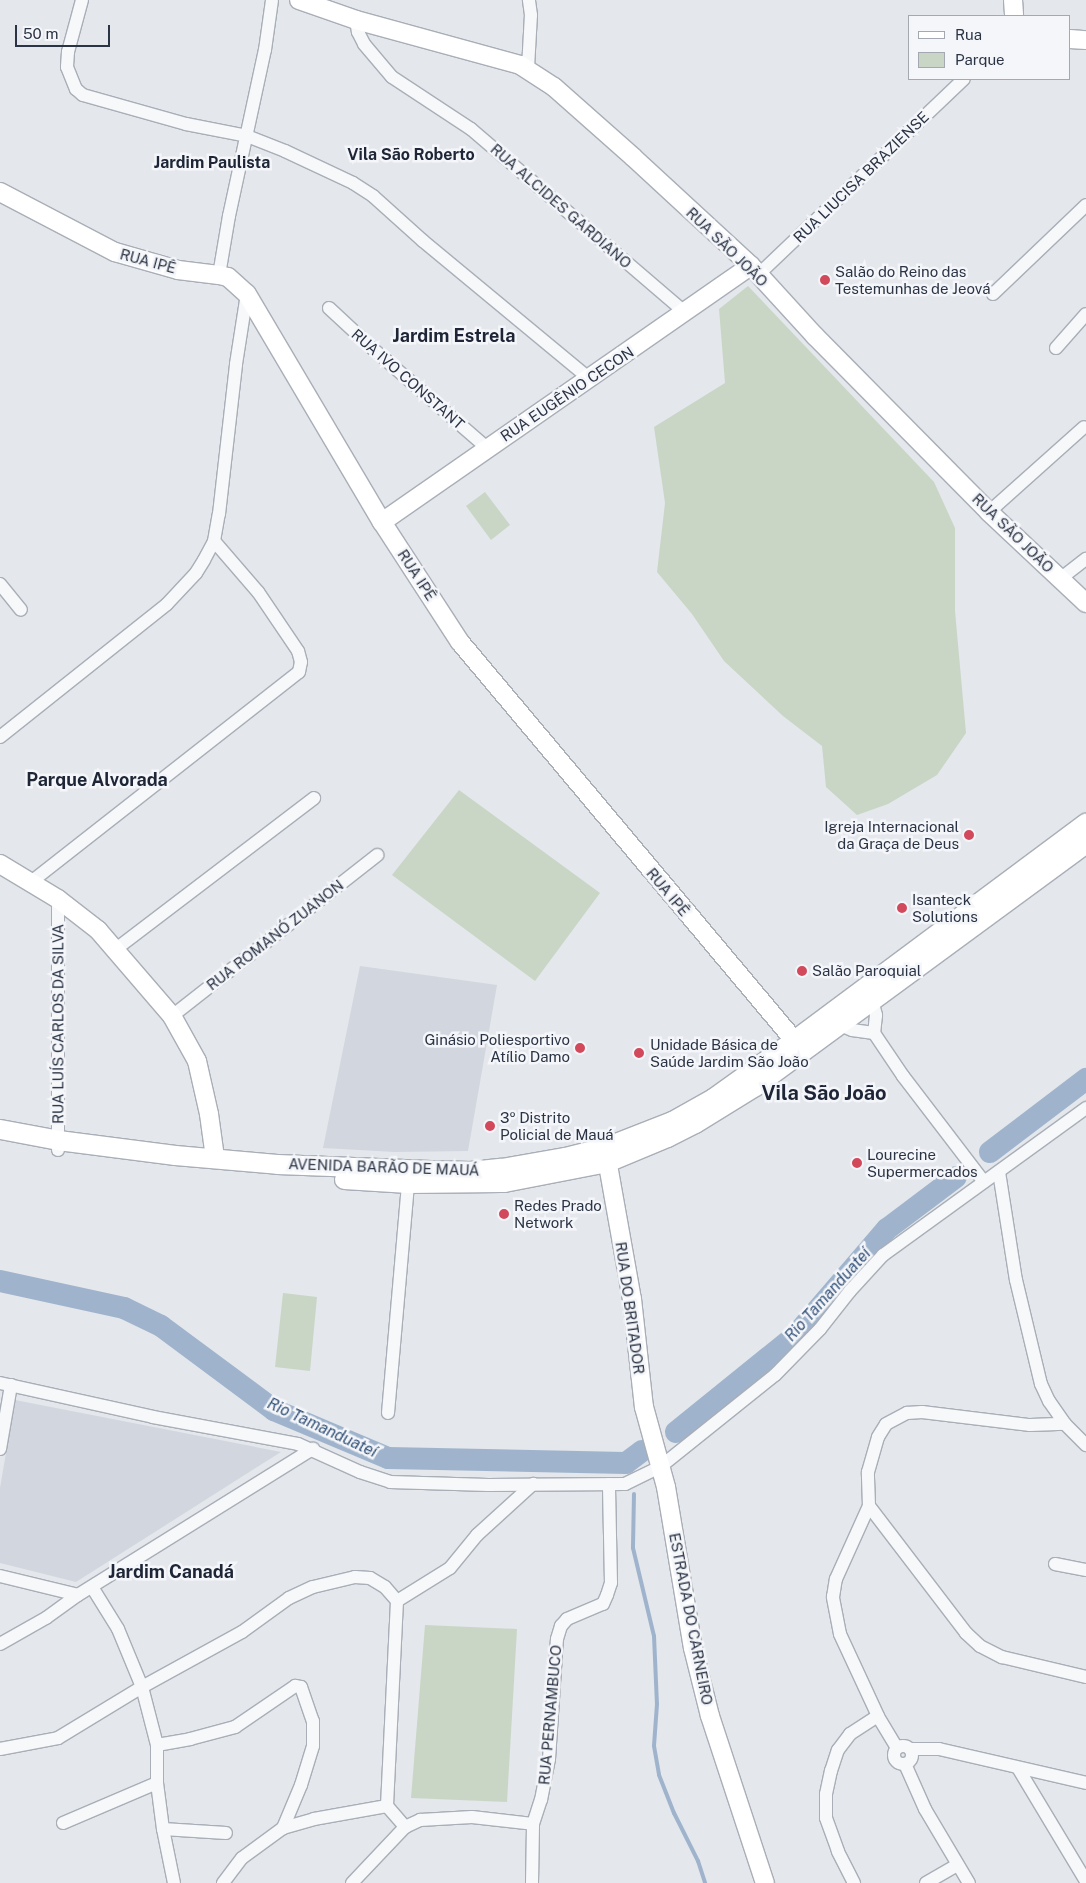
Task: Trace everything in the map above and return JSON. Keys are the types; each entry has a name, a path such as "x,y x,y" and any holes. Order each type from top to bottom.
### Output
{"main road":[{"name":"AVENIDA BARÃO DE MAUÁ","path":"215,1164 408,1183 504,1182 606,1154 672,1121 712,1098 794,1040 1086,822"},
{"name":"AVENIDA BARÃO DE MAUÁ","path":"0,1129 58,1145 148,1164 277,1164 470,1171 606,1154 628,1154 695,1123 755,1086 1086,843"},
{"path":"755,1086 756,1079 783,1056 794,1040"},
{"name":"AVENIDA BARÃO DE MAUÁ","path":"0,1139 58,1145"}],"street":[{"path":"82,0 68,52 66,67 76,89 96,100 186,124 247,136 326,170 373,196 423,241 590,379"},
{"path":"220,275 265,50 272,0"},
{"name":"RUA SÃO JOÃO","path":"299,0 356,20 528,68 585,114 754,270 815,336 989,512 1086,603"},
{"path":"528,68 531,15 529,0"},
{"path":"1013,0 1014,15"},
{"name":"RUA ALCIDES GARDIANO","path":"356,20 358,32 364,44 392,77 471,129 683,312"},
{"path":"1071,39 1086,40"},
{"name":"RUA LIUCISA BRAZIENSE","path":"754,270 963,80"},
{"name":"RUA IPÊ","path":"0,192 115,252 178,270 220,275 228,278 247,294 382,522 460,642 794,1040"},
{"path":"993,294 1086,205"},
{"name":"RUA EUGÊNIO CECON","path":"382,522 590,379 683,312 754,270"},
{"path":"0,737 167,604 196,573 214,541 236,364 247,294"},
{"name":"RUA IVO CONSTANT","path":"329,308 488,449"},
{"path":"1056,348 1086,314"},
{"path":"989,512 1084,426"},
{"path":"31,882 299,672 301,662 298,651 258,592 214,541"},
{"path":"1060,579 1086,560"},
{"path":"0,584 21,610"},
{"path":"116,949 314,798"},
{"name":"RUA ROMANÓ ZUANON","path":"172,1016 377,855"},
{"path":"0,864 58,899 98,930 172,1016 197,1061 209,1114 215,1164"},
{"name":"RUA LUÍS CARLOS DA SILVA","path":"58,899 58,1145"},
{"path":"883,974 872,1000 876,1015 874,1033 903,1076 984,1182"},
{"path":"840,1025 852,1030 874,1033"},
{"path":"0,1449 6,1384 153,1416 268,1437 313,1450 360,1472 390,1482 625,1484 660,1467 775,1375 820,1329 850,1291 883,1255 1086,1108"},
{"name":"RUA DO BRITADOR","path":"606,1154 632,1299 644,1407 660,1467"},
{"path":"999,1172 1016,1280 1034,1361 1048,1401 1065,1424 1086,1445"},
{"path":"388,1413 408,1183"},
{"path":"897,1748 878,1716 840,1634 833,1597 836,1579 869,1506 868,1472 878,1437 886,1424 907,1412 922,1412 1030,1425 1065,1424"},
{"path":"0,1644 46,1618 78,1594 313,1450"},
{"name":"ESTRADA DO CARNEIRO","path":"660,1467 666,1487 693,1648 710,1716 765,1883"},
{"path":"397,1601 450,1568 477,1536 533,1484"},
{"name":"RUA PERNAMBUCO","path":"532,1883 533,1824 542,1794 549,1759 555,1658 561,1626 567,1619 578,1613 603,1604 611,1583 609,1484"},
{"path":"869,1506 966,1634 980,1646 1002,1657 1086,1677"},
{"path":"1055,1564 1086,1570"},
{"path":"0,1576 78,1594"},
{"path":"0,1749 58,1738 142,1687 242,1632 289,1598 313,1587 355,1577 370,1578 385,1587 397,1601 387,1806 405,1827"},
{"path":"92,1587 118,1629 142,1687 157,1745 157,1783 163,1828 174,1883"},
{"path":"157,1745 190,1739 235,1727 295,1686 301,1686 313,1720 314,1746 301,1785 283,1828"},
{"path":"854,1883 838,1851 826,1818 826,1794 830,1771 838,1750 850,1734 878,1716"},
{"path":"905,1764 895,1759 894,1754 897,1748 902,1746 910,1749 939,1749 1086,1783"},
{"path":"905,1764 912,1758 910,1749"},
{"path":"905,1764 925,1809 969,1883"},
{"path":"1018,1768 1086,1881"},
{"path":"63,1823 157,1783"},
{"path":"222,1883 242,1858 283,1828 314,1819 387,1806"},
{"path":"352,1883 405,1827 420,1820 472,1817 533,1824"},
{"path":"163,1828 226,1833"},
{"path":"926,1883 957,1865"}],"shaded area":[{"path":"360,966 497,985 468,1151 395,1152 323,1148"},
{"path":"15,1400 281,1452 76,1582 0,1563 0,1488"}],"green space":[{"path":"748,286 934,482 955,528 955,611 966,733 937,775 888,804 857,815 826,787 822,746 783,716 724,661 692,614 657,572 665,503 654,427 725,383 719,309"},
{"path":"485,492 510,525 491,540 466,506"},
{"path":"459,790 600,893 535,981 392,875"},
{"path":"283,1293 317,1297 310,1371 275,1367"},
{"path":"425,1625 517,1629 507,1802 411,1798"}],"waterway":[{"name":"Rio Tamanduateí","path":"990,1152 1086,1079"},
{"name":"Rio Tamanduateí","path":"676,1432 796,1335 887,1229 956,1177"},
{"name":"Rio Tamanduateí","path":"0,1281 124,1308 161,1326 274,1410 388,1458 626,1463 642,1451"},
{"path":"634,1494 633,1548 654,1636 657,1704 654,1746 659,1775 674,1813 698,1861 705,1883"}],"place":[{"name":"Salão do Reino das Testemunhas de Jeová","path":"825,280"},
{"name":"Igreja Internacional da Graça de Deus","path":"969,835"},
{"name":"Isanteck Solutions","path":"902,908"},
{"name":"Salão Paroquial","path":"802,971"},
{"name":"Ginásio Poliesportivo Atílio Damo","path":"580,1048"},
{"name":"Unidade Básica de Saúde Jardim São João","path":"639,1053"},
{"name":"3º Distrito Policial de Mauá","path":"490,1126"},
{"name":"Lourecine Supermercados","path":"857,1163"},
{"name":"Redes Prado Network","path":"504,1214"}],"district":[{"name":"Vila São Roberto","path":"411,155"},
{"name":"Jardim Paulista","path":"212,163"},
{"name":"Jardim Estrela","path":"454,336"},
{"name":"Parque Alvorada","path":"97,780"},
{"name":"Vila São João","path":"824,1093"},
{"name":"Jardim Canadá","path":"171,1572"}]}
